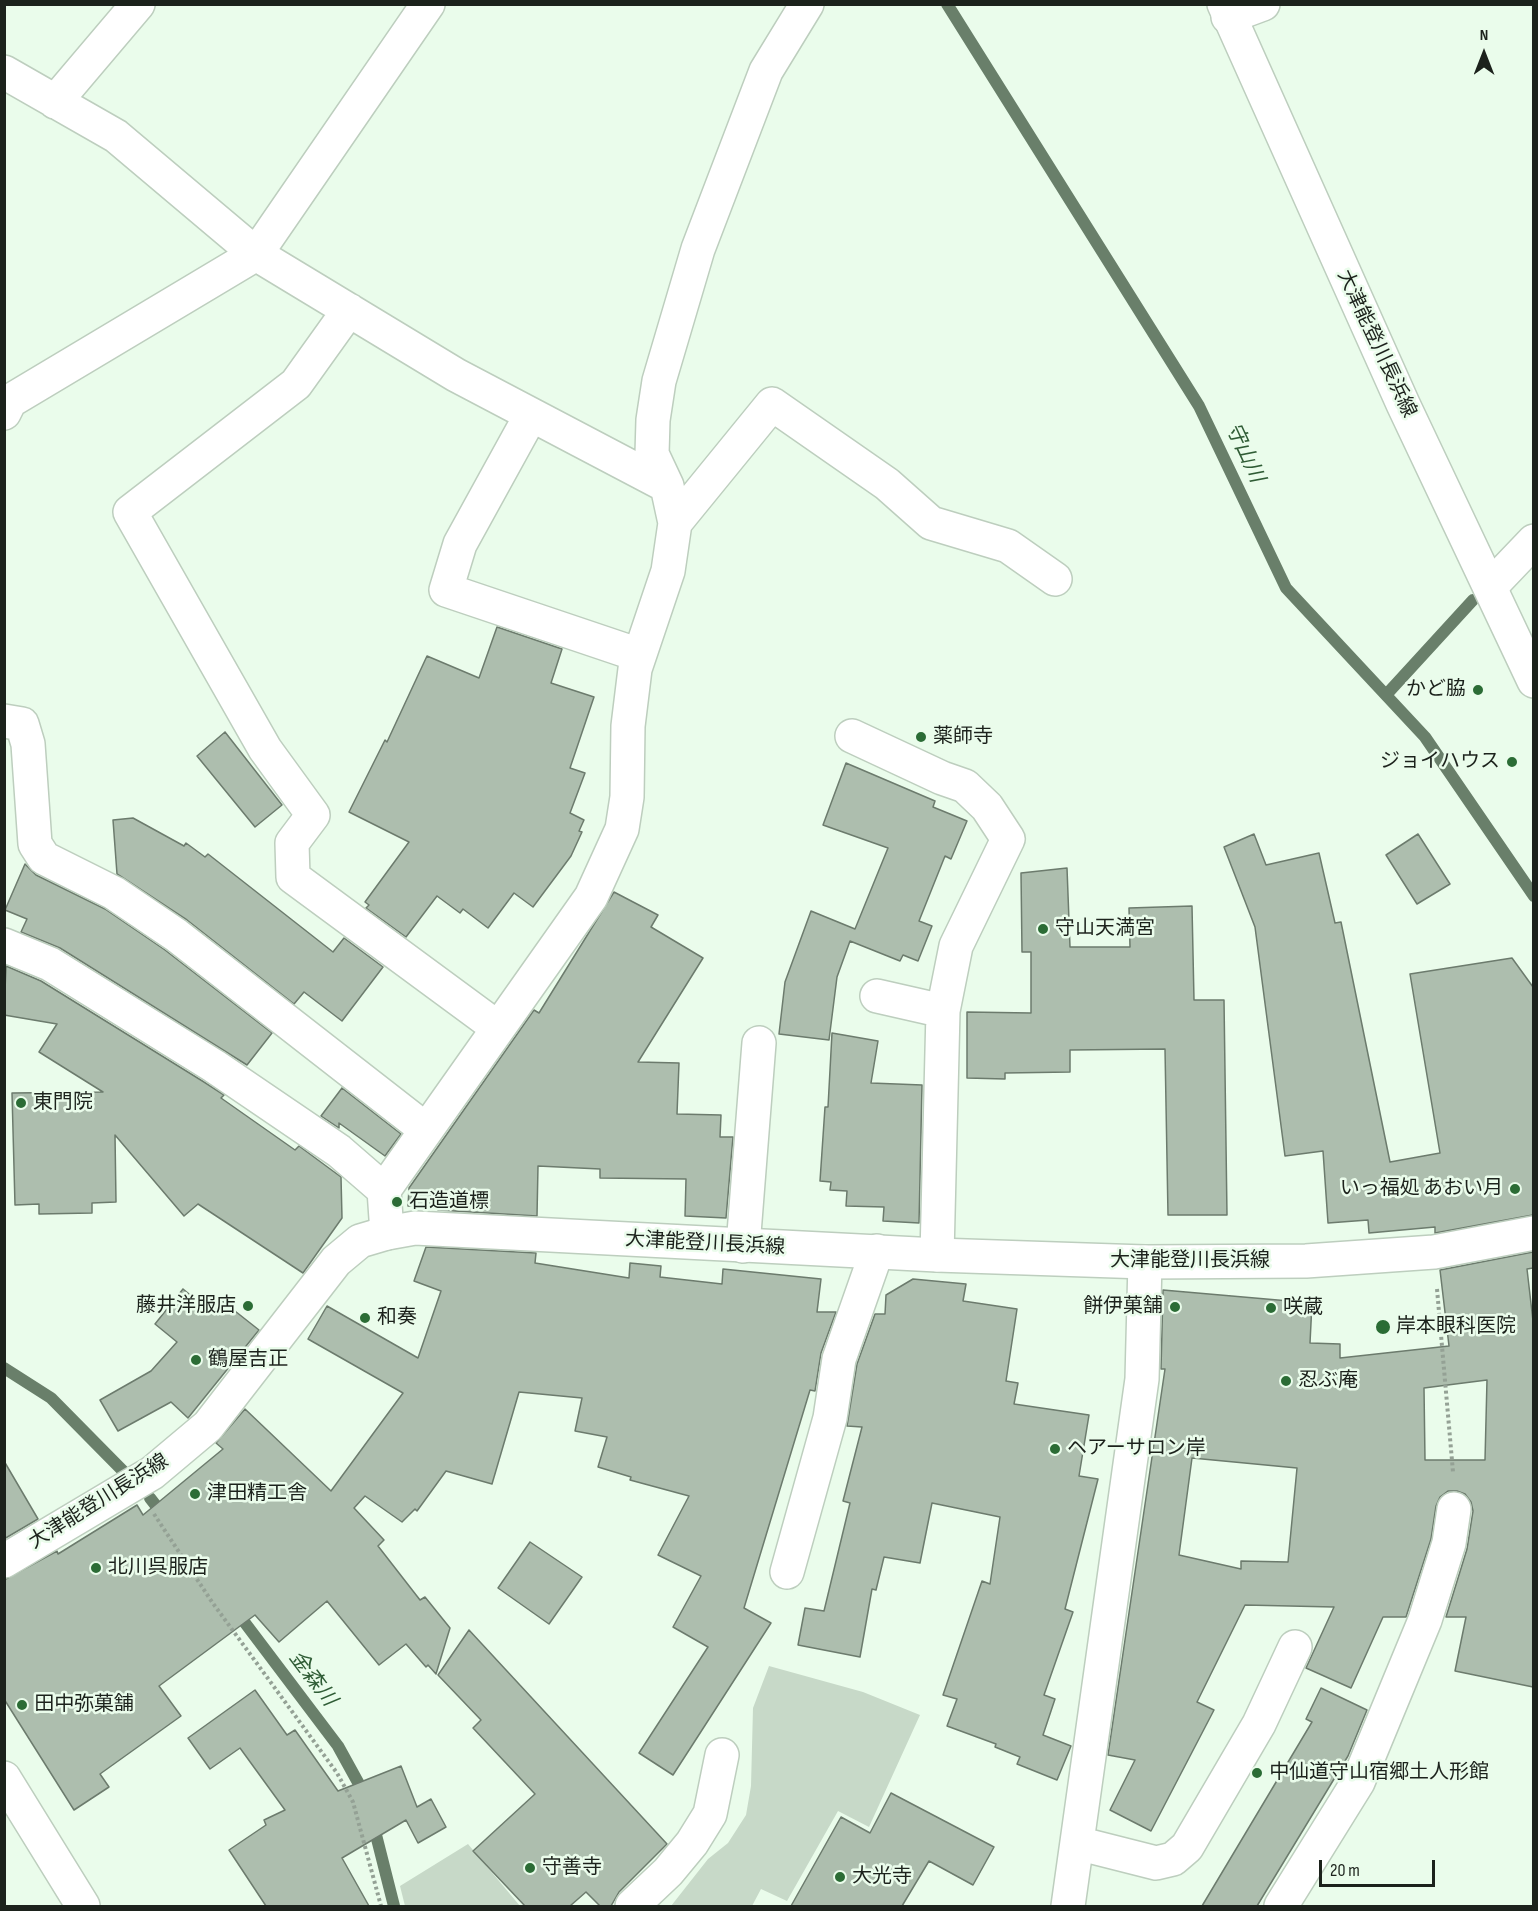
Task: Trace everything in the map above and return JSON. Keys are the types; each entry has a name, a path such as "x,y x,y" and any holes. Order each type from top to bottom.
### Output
{"street":[{"path":"55,102 138,4"},
{"path":"4,413 10,401 256,254 428,4"},
{"path":"387,1233 384,1190 591,897 622,829 627,797 628,726 639,655 668,572 675,523 667,486 652,454 653,420 659,381 698,249 766,71 807,4"},
{"path":"1226,11 1263,4"},
{"name":"大津能登川長浜線","path":"1226,11 1403,404 1533,681"},
{"path":"4,72 116,136 256,254 456,375 667,486"},
{"path":"349,310 296,384 130,512 265,749 313,815 292,843 293,877 498,1028"},
{"path":"675,523 772,404 887,484 931,523 1008,546 1055,579"},
{"path":"531,415 460,544 446,590 639,655"},
{"path":"1490,587 1533,541"},
{"path":"4,721 22,724 28,744 35,844 44,858 114,893 176,935 425,1129"},
{"path":"852,736 942,778 965,786 987,807 1008,839 956,946 943,1011 937,1255"},
{"path":"4,945 50,964 214,1066 339,1150 384,1190"},
{"path":"877,996 943,1011"},
{"path":"743,1246 759,1042"},
{"name":"大津能登川長浜線","path":"4,1561 152,1473 207,1426 336,1261 360,1241 387,1233 415,1228 743,1246 1145,1262 1306,1261 1434,1252 1533,1233"},
{"path":"787,1572 830,1418 838,1359 877,1251"},
{"path":"1068,1906 1142,1379 1145,1262"},
{"path":"1281,1906 1358,1782 1425,1620 1449,1543 1454,1509"},
{"path":"1077,1843 1156,1863 1173,1859 1187,1847 1259,1725 1295,1647"},
{"path":"632,1906 674,1864 710,1814 722,1755"},
{"path":"4,1778 83,1906"}],"path":[{"path":"1434,1252 1454,1509"},
{"path":"131,1485 156,1516 212,1602 337,1773 353,1802 381,1906"}],"green space":[{"path":"769,1666 863,1692 920,1715 869,1827 838,1811 787,1901 761,1889 752,1906 671,1906 708,1859 728,1843 746,1815 751,1786 753,1708"},
{"path":"468,1844 520,1906 405,1906 400,1886"}],"building":[{"path":"497,627 562,649 551,683 594,697 570,768 585,773 570,813 584,820 579,831 582,832 571,856 533,907 514,893 488,928 463,909 460,913 437,896 406,937 366,908 369,905 365,902 409,842 349,812 385,740 387,742 427,656 479,678"},
{"path":"225,732 282,805 255,827 197,756"},
{"path":"846,763 935,801 933,807 967,821 951,859 945,856 919,921 932,926 918,961 903,955 900,961 850,941 837,977 829,1040 779,1034 785,982 811,911 855,929 888,848 823,825"},
{"path":"133,818 184,846 186,843 205,857 208,854 333,952 344,938 383,967 342,1021 304,992 294,1004 187,920 117,874 113,820"},
{"path":"1254,834 1266,865 1319,853 1335,923 1341,922 1390,1162 1440,1153 1410,974 1512,958 1533,987 1533,1215 1435,1233 1435,1227 1369,1233 1368,1220 1328,1223 1323,1151 1285,1156 1255,927 1224,847"},
{"path":"1418,834 1450,884 1417,904 1386,855"},
{"path":"25,864 36,875 105,909 165,950 272,1033 247,1065 60,948 21,932 27,919 5,910"},
{"path":"1067,868 1070,947 1130,947 1129,908 1192,906 1194,1000 1224,1000 1227,1215 1168,1215 1165,1049 1070,1050 1070,1072 1005,1073 1005,1079 967,1078 967,1012 1031,1013 1031,952 1022,952 1021,873"},
{"path":"614,892 658,915 651,927 703,958 638,1062 679,1063 677,1114 721,1115 720,1137 733,1137 726,1218 685,1216 686,1179 600,1178 600,1169 538,1166 537,1216 408,1206 409,1188 534,1010 539,1013"},
{"path":"6,966 41,981 204,1082 224,1095 221,1098 295,1150 299,1146 341,1177 342,1218 303,1273 198,1204 184,1216 115,1135 116,1202 92,1203 92,1213 39,1214 39,1204 15,1205 12,1093 103,1092 39,1052 57,1024 4,1015"},
{"path":"832,1033 878,1041 871,1083 922,1085 919,1223 883,1221 884,1207 846,1206 847,1191 830,1190 831,1182 820,1181 825,1107 828,1107"},
{"path":"342,1088 401,1134 385,1156 339,1123 339,1128 321,1116"},
{"path":"426,1247 536,1253 535,1263 629,1278 630,1263 661,1266 660,1277 722,1284 723,1269 821,1279 817,1312 836,1312 821,1353 815,1391 810,1390 744,1608 771,1623 673,1775 639,1753 708,1647 673,1627 701,1576 658,1555 689,1496 630,1480 631,1477 598,1467 607,1437 575,1431 582,1398 519,1392 492,1484 446,1471 417,1511 415,1509 402,1522 365,1496 354,1508 384,1540 378,1546 420,1600 425,1597 450,1628 436,1674 428,1665 426,1667 406,1644 379,1665 327,1601 279,1642 255,1615 159,1686 181,1716 100,1774 109,1787 74,1810 4,1699 4,1580 57,1551 58,1554 137,1505 143,1515 223,1449 216,1443 245,1409 331,1491 403,1393 308,1339 327,1306 418,1358 441,1291 414,1281"},
{"path":"1533,1252 1533,1268 1527,1269 1533,1321 1533,1687 1455,1671 1466,1617 1446,1617 1467,1549 1473,1511 1471,1502 1465,1494 1448,1491 1440,1497 1436,1506 1431,1539 1406,1617 1383,1617 1351,1688 1306,1668 1334,1607 1245,1605 1197,1702 1214,1710 1151,1831 1110,1810 1135,1760 1108,1755 1165,1369 1161,1369 1163,1290 1312,1303 1310,1343 1340,1344 1340,1358 1449,1346 1440,1270","holes":["1487,1380 1485,1460 1425,1460 1424,1388","1192,1458 1297,1468 1288,1562 1241,1561 1241,1569 1179,1555"]},
{"path":"913,1279 966,1284 963,1301 1017,1309 1006,1381 1018,1383 1014,1404 1089,1415 1079,1476 1098,1479 1065,1609 1073,1612 1044,1695 1055,1699 1043,1735 1071,1746 1057,1780 1017,1764 1020,1757 995,1747 996,1744 947,1726 957,1699 943,1695 982,1581 990,1584 1000,1517 932,1503 920,1563 884,1557 876,1590 872,1589 860,1657 798,1645 805,1608 824,1611 850,1503 843,1501 862,1427 847,1426 857,1364 875,1314 885,1314 886,1295"},
{"path":"183,1289 211,1312 221,1300 259,1330 188,1418 171,1402 118,1431 100,1400 151,1371 177,1342 155,1324"},
{"path":"4,1461 38,1519 4,1539"},
{"path":"530,1542 582,1577 549,1624 498,1588"},
{"path":"469,1630 667,1844 619,1892 611,1906 600,1906 586,1892 570,1906 525,1906 473,1851 535,1794 473,1728 481,1720 438,1675"},
{"path":"1321,1688 1367,1710 1348,1756 1257,1906 1202,1906 1312,1722 1306,1719"},
{"path":"255,1690 287,1735 295,1730 338,1791 401,1766 417,1807 431,1799 446,1827 418,1843 406,1820 342,1858 369,1906 266,1906 229,1850 266,1825 264,1820 285,1810 240,1748 210,1769 188,1738"},
{"path":"891,1793 994,1847 973,1885 929,1861 902,1906 791,1906 841,1817 870,1833"}],"waterway":[{"name":"守山川","path":"947,4 1199,406 1286,588 1425,737 1534,896"},
{"path":"1386,695 1473,600"},
{"name":"金森川","path":"4,1368 51,1398 126,1474"},
{"name":"金森川","path":"150,1498 164,1516"},
{"name":"金森川","path":"236,1611 338,1746 365,1795"},
{"name":"金森川","path":"373,1823 394,1906"}],"place":[{"name":"かど脇","path":"1478,690"},
{"name":"薬師寺","path":"921,737"},
{"name":"ジョイハウス","path":"1512,762"},
{"name":"守山天満宮","path":"1043,929"},
{"name":"東門院","path":"21,1103"},
{"name":"いっ福処 あおい月","path":"1515,1189"},
{"name":"石造道標","path":"397,1202"},
{"name":"藤井洋服店","path":"248,1306"},
{"name":"餅伊菓舗","path":"1175,1307"},
{"name":"咲蔵","path":"1271,1308"},
{"name":"和奏","path":"365,1318"},
{"name":"岸本眼科医院","path":"1383,1327"},
{"name":"鶴屋吉正","path":"196,1360"},
{"name":"忍ぶ庵","path":"1286,1381"},
{"name":"ヘアーサロン岸","path":"1055,1449"},
{"name":"津田精工舎","path":"195,1494"},
{"name":"北川呉服店","path":"96,1568"},
{"name":"田中弥菓舗","path":"22,1705"},
{"name":"中仙道守山宿郷土人形館","path":"1257,1773"},
{"name":"守善寺","path":"530,1868"},
{"name":"大光寺","path":"840,1877"}]}
